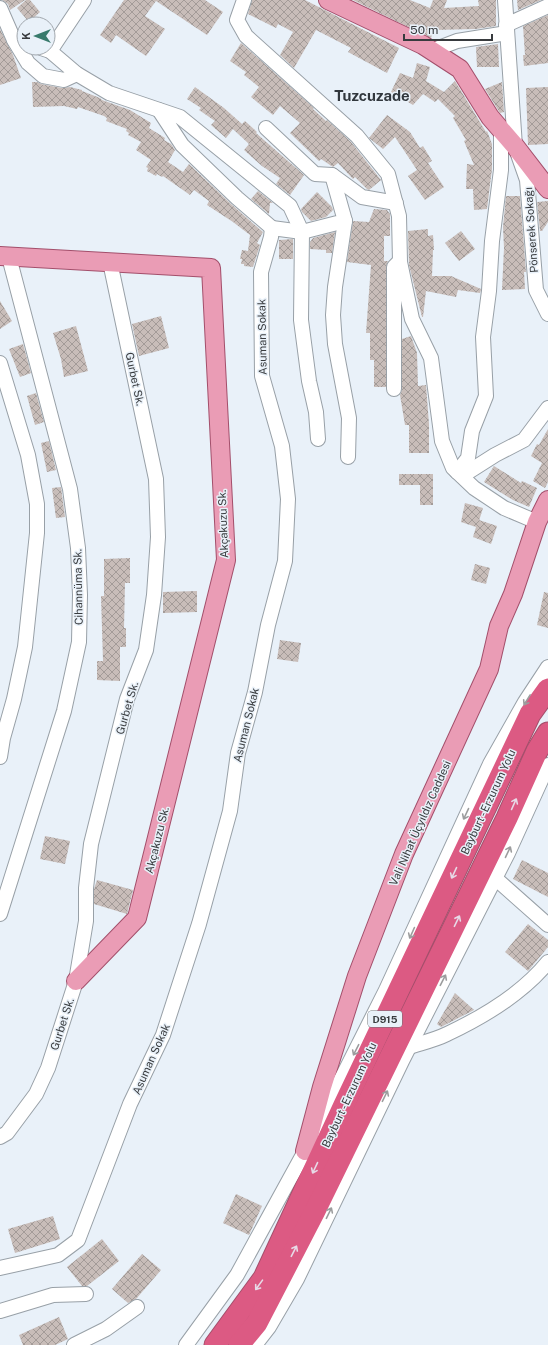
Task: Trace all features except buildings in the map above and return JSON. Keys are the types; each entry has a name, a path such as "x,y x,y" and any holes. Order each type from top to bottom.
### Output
{"highway":[{"name":"Bayburt - Erzurum Yolu","path":"215,1345 264,1278 344,1105 530,714 548,689"},
{"name":"Bayburt - Erzurum Yolu","path":"239,1345 257,1323 315,1211 548,733"}],"main road":[{"path":"328,0 423,45 460,69 490,117 515,146 548,189"},
{"name":"Akçakuzu Sk.","path":"4,256 211,268 226,560 138,918 76,981"},
{"name":"Vali Nihat Üçyıldız Caddesi","path":"305,1151 322,1087 357,976 404,854 489,669 499,626 513,594 536,522 548,500"}],"street":[{"path":"56,36 84,0"},
{"path":"244,0 237,20 246,36 357,136 388,174 399,216 400,262 412,319 431,358 442,440 453,468 474,488 504,508 536,522"},
{"name":"Pönserek Sokağı","path":"505,0 515,146 528,180 536,290 548,314"},
{"path":"431,51 457,41 506,29 548,6"},
{"path":"0,8 16,36"},
{"path":"25,56 28,63 43,76 64,80 77,74"},
{"path":"55,56 77,74 109,93 180,117 290,206 302,232 302,320 309,381 316,412 318,439"},
{"path":"159,110 182,146 237,198 272,228 302,232 345,221"},
{"path":"266,128 315,174 332,175 362,197 396,203"},
{"path":"459,474 468,458 472,431 486,396 483,337 489,291 492,241 501,170 501,131"},
{"path":"332,175 345,221 335,287 333,315 335,344 349,418 348,457"},
{"name":"Asuman Sokak","path":"0,1268 58,1255 78,1240 130,1104 163,1035 199,924 230,811 238,753 255,692 268,625 285,561 288,499 282,446 262,376 262,272 272,237 272,228"},
{"name":"Cihannüma Sk.","path":"0,914 64,711 79,642 80,595 78,548 70,489 4,256"},
{"name":"Gurbet Sk.","path":"0,1137 7,1133 36,1094 48,1068 76,981 86,921 86,888 91,844 128,699 146,650 154,595 158,537 158,500 156,479 110,262"},
{"path":"394,389 394,267 400,262"},
{"path":"0,363 28,455 37,504 37,532 25,647 14,699 3,738 0,757"},
{"path":"459,474 524,440 548,408"},
{"path":"186,1345 237,1275 305,1151 386,990 490,764 525,702 548,667"},
{"path":"255,1345 269,1327 297,1279 409,1047 508,853 548,765"},
{"path":"495,878 548,925"},
{"path":"409,1047 446,1035 489,1012 536,977 548,962"},
{"path":"0,1311 54,1295 86,1294"},
{"path":"74,1345 106,1329 138,1307"}],"district":[{"name":"Tuzcuzade","path":"372,96"}]}
